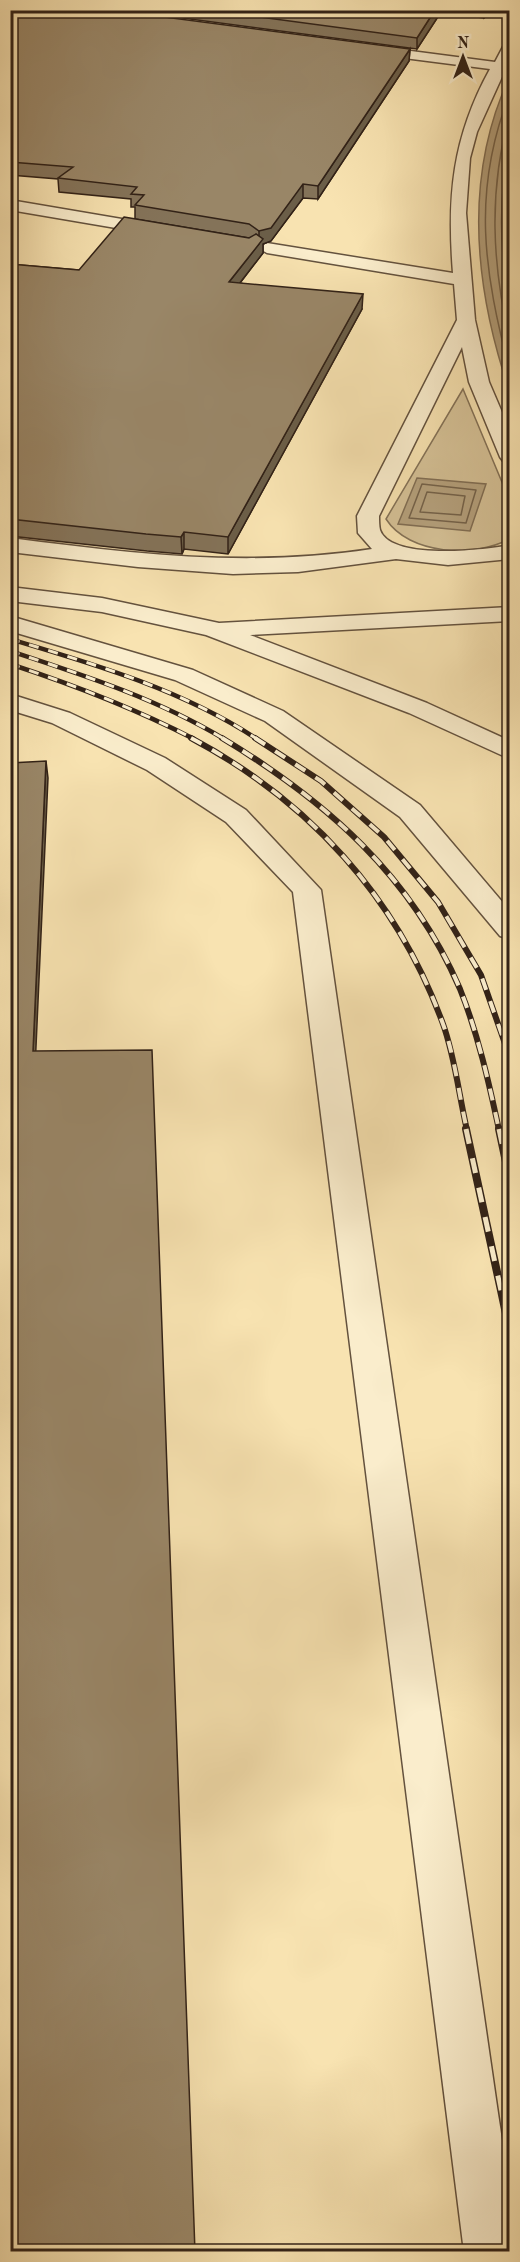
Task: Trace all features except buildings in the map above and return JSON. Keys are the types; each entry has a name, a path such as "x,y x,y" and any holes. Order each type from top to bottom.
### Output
{"street":[{"path":"346,46 497,66"},
{"path":"510,46 497,66 472,118 457,181 456,225 466,320 479,382 510,457"},
{"path":"10,206 179,234"},
{"path":"267,248 462,280"},
{"path":"466,320 368,516 366,526 369,536 379,545 396,552 448,558 478,558 510,552"},
{"path":"10,545 137,561 262,567 343,561 396,552"},
{"path":"10,594 102,605 213,629 418,708 510,752"},
{"path":"213,629 510,614"},
{"path":"10,623 184,675 273,716 410,811 510,930"},
{"path":"10,701 61,718 156,764 236,816 307,890 491,2252"}],"shaded area":[{"path":"463,389 509,499 509,539 479,549 443,550 410,540 396,531 386,519"}],"water":[{"path":"509,78 509,390 488,313 479,234 480,194 485,155 494,116"},
{"path":"417,478 486,484 470,531 398,524"}],"railway":[{"path":"10,639 74,658 168,692 199,706 257,739"},
{"path":"10,651 147,700 224,739"},
{"path":"10,664 104,698 194,739"},
{"path":"191,738 234,763 274,791 344,857 374,894 401,935 424,978 443,1024 454,1063 467,1130"},
{"path":"222,738 260,762 330,815 362,844 391,876 417,911 440,948 460,989 482,1059 499,1130"},
{"path":"255,738 321,781 384,837 438,902 481,975 510,1058"},
{"path":"466,1129 510,1332"},
{"path":"499,1129 510,1181"}]}
